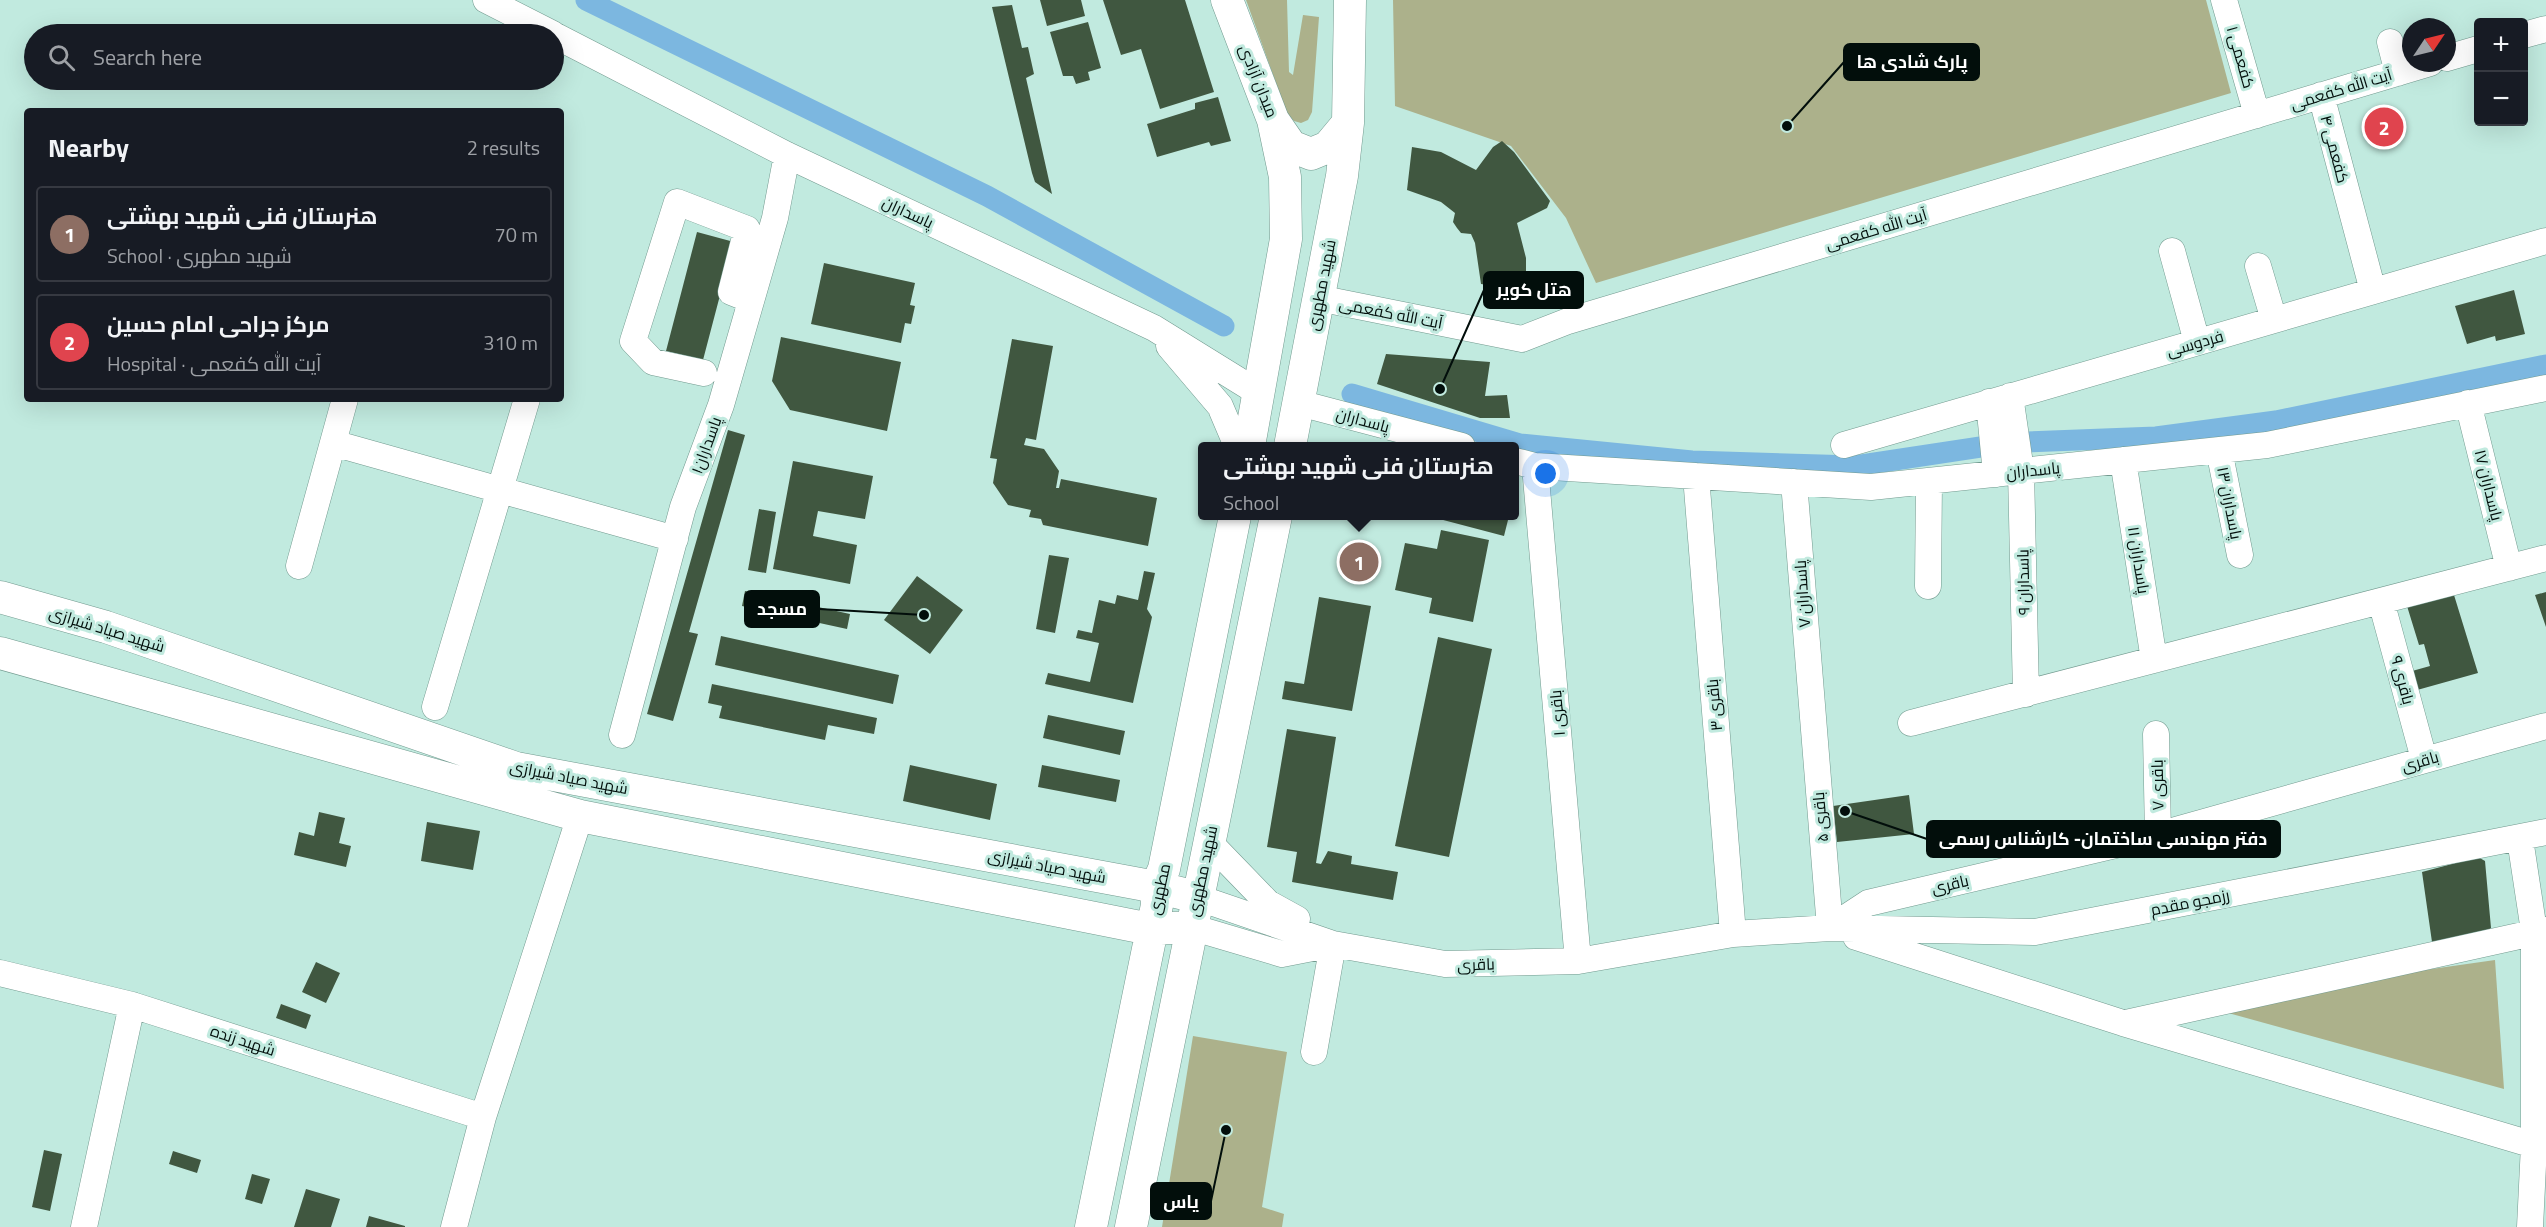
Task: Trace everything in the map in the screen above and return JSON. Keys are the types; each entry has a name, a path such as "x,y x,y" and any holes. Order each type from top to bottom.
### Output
{"main road":[{"name":"میدان آزادی","path":"1227,0 1273,120 1291,147 1311,154 1328,147 1348,123"},
{"path":"1348,123 1350,0"},
{"path":"1250,442 1286,239 1285,177 1273,120"},
{"name":"شهید مطهری","path":"1291,442 1342,176 1348,123"},
{"path":"1259,393 1299,404"},
{"name":"مطهری","path":"1090,1227 1156,905 1156,887 1164,870 1234,520"},
{"name":"شهید مطهری","path":"1131,1227 1275,520"},
{"name":"شهید صیاد شیرازی","path":"0,597 106,627 516,768 1156,887 1194,912"},
{"name":"شهید صیاد شیرازی","path":"0,653 580,816 1150,929 1194,912"}],"street":[{"name":"پاسداران","path":"486,0 532,24"},
{"name":"کفعمی ۱","path":"2224,0 2257,115"},
{"path":"2528,33 2546,28"},
{"name":"پاسداران","path":"564,41 787,155 1154,328 1259,393"},
{"path":"2390,42 2398,73"},
{"path":"2456,55 2474,50"},
{"name":"آیت الله کفعمی","path":"1318,298 1522,339 1568,321 2402,72"},
{"name":"کفعمی ۴","path":"2321,95 2373,291"},
{"name":"پاسداران۱","path":"622,735 683,507 721,405 751,300 780,198 787,155"},
{"path":"704,373 653,362 633,341 677,202 747,229 731,292 751,300"},
{"name":"فردوسی","path":"1844,445 2546,241"},
{"path":"2172,251 2197,342"},
{"path":"2258,266 2274,320"},
{"path":"1154,328 1220,406 1236,442"},
{"name":"پاسداران","path":"1525,463 1871,487 2267,445 2546,388"},
{"name":"پاسداران ۹","path":"1996,401 2026,694"},
{"path":"299,566 344,402"},
{"path":"435,707 502,490 526,402"},
{"name":"پاسداران ۱۷","path":"2468,403 2509,568"},
{"name":"پاسداران","path":"1299,404 1443,442"},
{"path":"333,443 675,539"},
{"name":"پاسداران ۱۳","path":"2219,450 2240,555"},
{"name":"پاسداران ۱۱","path":"2123,460 2154,660"},
{"name":"باقری ۱","path":"1525,463 1578,961"},
{"name":"باقری ۳","path":"1696,476 1733,934"},
{"path":"1928,586 1929,481"},
{"name":"پاسداران ۷","path":"1794,482 1810,706"},
{"path":"1911,723 2546,558"},
{"name":"باقری ۹","path":"2381,601 2424,759"},
{"name":"باقری ۵","path":"1810,706 1830,928"},
{"name":"باقری","path":"1340,945 1445,964 1578,961 1733,934 1830,928 1868,903 2158,835 2546,726"},
{"name":"باقری ۷","path":"2156,734 2158,835"},
{"path":"454,1227 483,1117 580,816"},
{"name":"رزمجو مقدم","path":"1830,928 2035,932 2520,839 2546,832"},
{"path":"2520,839 2540,931 2540,1145 2530,1227"},
{"path":"1208,841 1268,903 1340,945"},
{"path":"1194,912 1282,954 1340,945"},
{"path":"1830,928 2122,1023 2540,1145"},
{"path":"2122,1023 2540,931"},
{"path":"1314,1052 1340,945"},
{"name":"شهید زنده","path":"0,973 132,1005 483,1117"},
{"path":"84,1227 132,1005"}],"green space":[{"path":"1246,0 1287,0 1289,72 1293,75 1303,15 1319,17 1312,112 1308,120 1301,123 1294,121 1287,113"},
{"path":"1393,0 2206,0 2231,93 1596,283 1566,218 1511,146 1395,106"},
{"path":"2495,960 2504,1089 2192,1003"},
{"path":"1193,1036 1287,1052 1262,1207 1284,1214 1282,1227 1162,1227"}],"building":[{"path":"1040,0 1081,0 1085,16 1047,26"},
{"path":"1103,0 1185,0 1214,92 1160,109 1141,49 1121,55"},
{"path":"1012,5 1022,48 1028,47 1034,74 1026,78 1052,194 1035,182 1032,173 992,7"},
{"path":"1088,22 1101,68 1088,72 1090,80 1076,84 1073,76 1063,76 1050,32"},
{"path":"1218,97 1231,141 1211,146 1209,142 1157,157 1147,124 1195,109 1195,103"},
{"path":"1502,141 1514,152 1550,201 1547,208 1517,223 1526,258 1526,291 1481,284 1475,243 1471,234 1461,233 1453,222 1455,213 1441,202 1407,190 1412,147 1441,152 1476,170 1493,147"},
{"path":"697,232 734,242 703,360 666,351"},
{"path":"824,263 915,283 910,305 915,306 911,324 905,323 901,343 811,324"},
{"path":"2514,290 2525,334 2496,341 2495,336 2467,344 2455,306"},
{"path":"781,337 901,362 887,431 790,410 772,381"},
{"path":"1012,339 1053,346 1036,440 1026,438 1024,445 1044,449 1059,471 1056,488 1059,488 1061,479 1157,498 1148,546 1043,525 1041,519 1029,517 1031,510 1008,505 993,483 997,459 990,458"},
{"path":"1386,354 1490,362 1485,396 1507,395 1510,418 1480,418 1377,384"},
{"path":"728,430 745,435 689,632 698,634 673,721 647,714"},
{"path":"793,461 873,476 865,519 818,511 813,536 857,545 850,584 773,569"},
{"path":"759,509 776,512 766,573 748,570"},
{"path":"1443,520 1508,520 1504,536"},
{"path":"1441,530 1489,540 1473,622 1429,613 1432,598 1395,590 1405,543 1437,549"},
{"path":"1049,555 1069,558 1055,633 1036,629"},
{"path":"1144,571 1155,573 1147,609 1152,617 1133,703 1045,684 1048,673 1090,682 1099,643 1076,638 1078,630 1092,633 1099,600 1115,604 1117,595 1138,600"},
{"path":"917,576 963,610 930,654 884,620"},
{"path":"745,591 850,614 847,629 742,606"},
{"path":"2546,592 2546,627 2535,595"},
{"path":"2454,595 2478,673 2410,692 2405,673 2430,666 2424,644 2419,645 2407,606"},
{"path":"1319,597 1371,606 1352,711 1282,699 1285,681 1304,684"},
{"path":"721,636 899,675 893,704 715,665"},
{"path":"1438,637 1492,649 1449,857 1395,846"},
{"path":"712,684 877,718 874,734 828,725 825,740 719,718 722,706 708,703"},
{"path":"1048,715 1125,731 1120,755 1043,738"},
{"path":"1287,729 1336,737 1316,863 1321,864 1328,851 1352,856 1351,864 1398,872 1393,900 1292,882 1297,852 1267,847"},
{"path":"910,765 997,784 990,820 903,801"},
{"path":"1042,765 1120,780 1116,802 1038,787"},
{"path":"1909,795 1914,834 1837,842 1833,806"},
{"path":"319,812 345,818 339,843 351,846 346,867 294,855 299,832 314,836"},
{"path":"427,822 480,831 473,870 421,861"},
{"path":"2478,857 2485,861 2491,928 2483,935 2432,942 2422,872"},
{"path":"316,962 340,973 326,1003 302,992"},
{"path":"281,1004 311,1015 306,1029 276,1018"},
{"path":"44,1150 62,1154 50,1211 32,1207"},
{"path":"173,1151 201,1160 197,1173 169,1164"},
{"path":"252,1174 270,1179 262,1204 245,1199"},
{"path":"306,1189 340,1199 331,1227 294,1227"},
{"path":"369,1216 405,1226 405,1227 366,1227"}],"waterway":[{"path":"586,0 987,196 1224,326"},
{"path":"2027,442 2156,437 2276,421 2546,365"},
{"path":"1352,394 1513,442"},
{"path":"1519,444 1692,461 1855,466 2007,443"}],"place":[{"name":"پارک شادی ها","path":"1787,126"},
{"name":"مرکز جراحی امام حسین","path":"2384,127"},
{"name":"هتل کویر","path":"1440,389"},
{"name":"هنرستان فنی شهید بهشتی","path":"1359,562"},
{"name":"مسجد","path":"924,615"},
{"name":"دفتر مهندسی ساختمان- کارشناس رسمی","path":"1845,811"},
{"name":"یاس","path":"1226,1130"}]}
